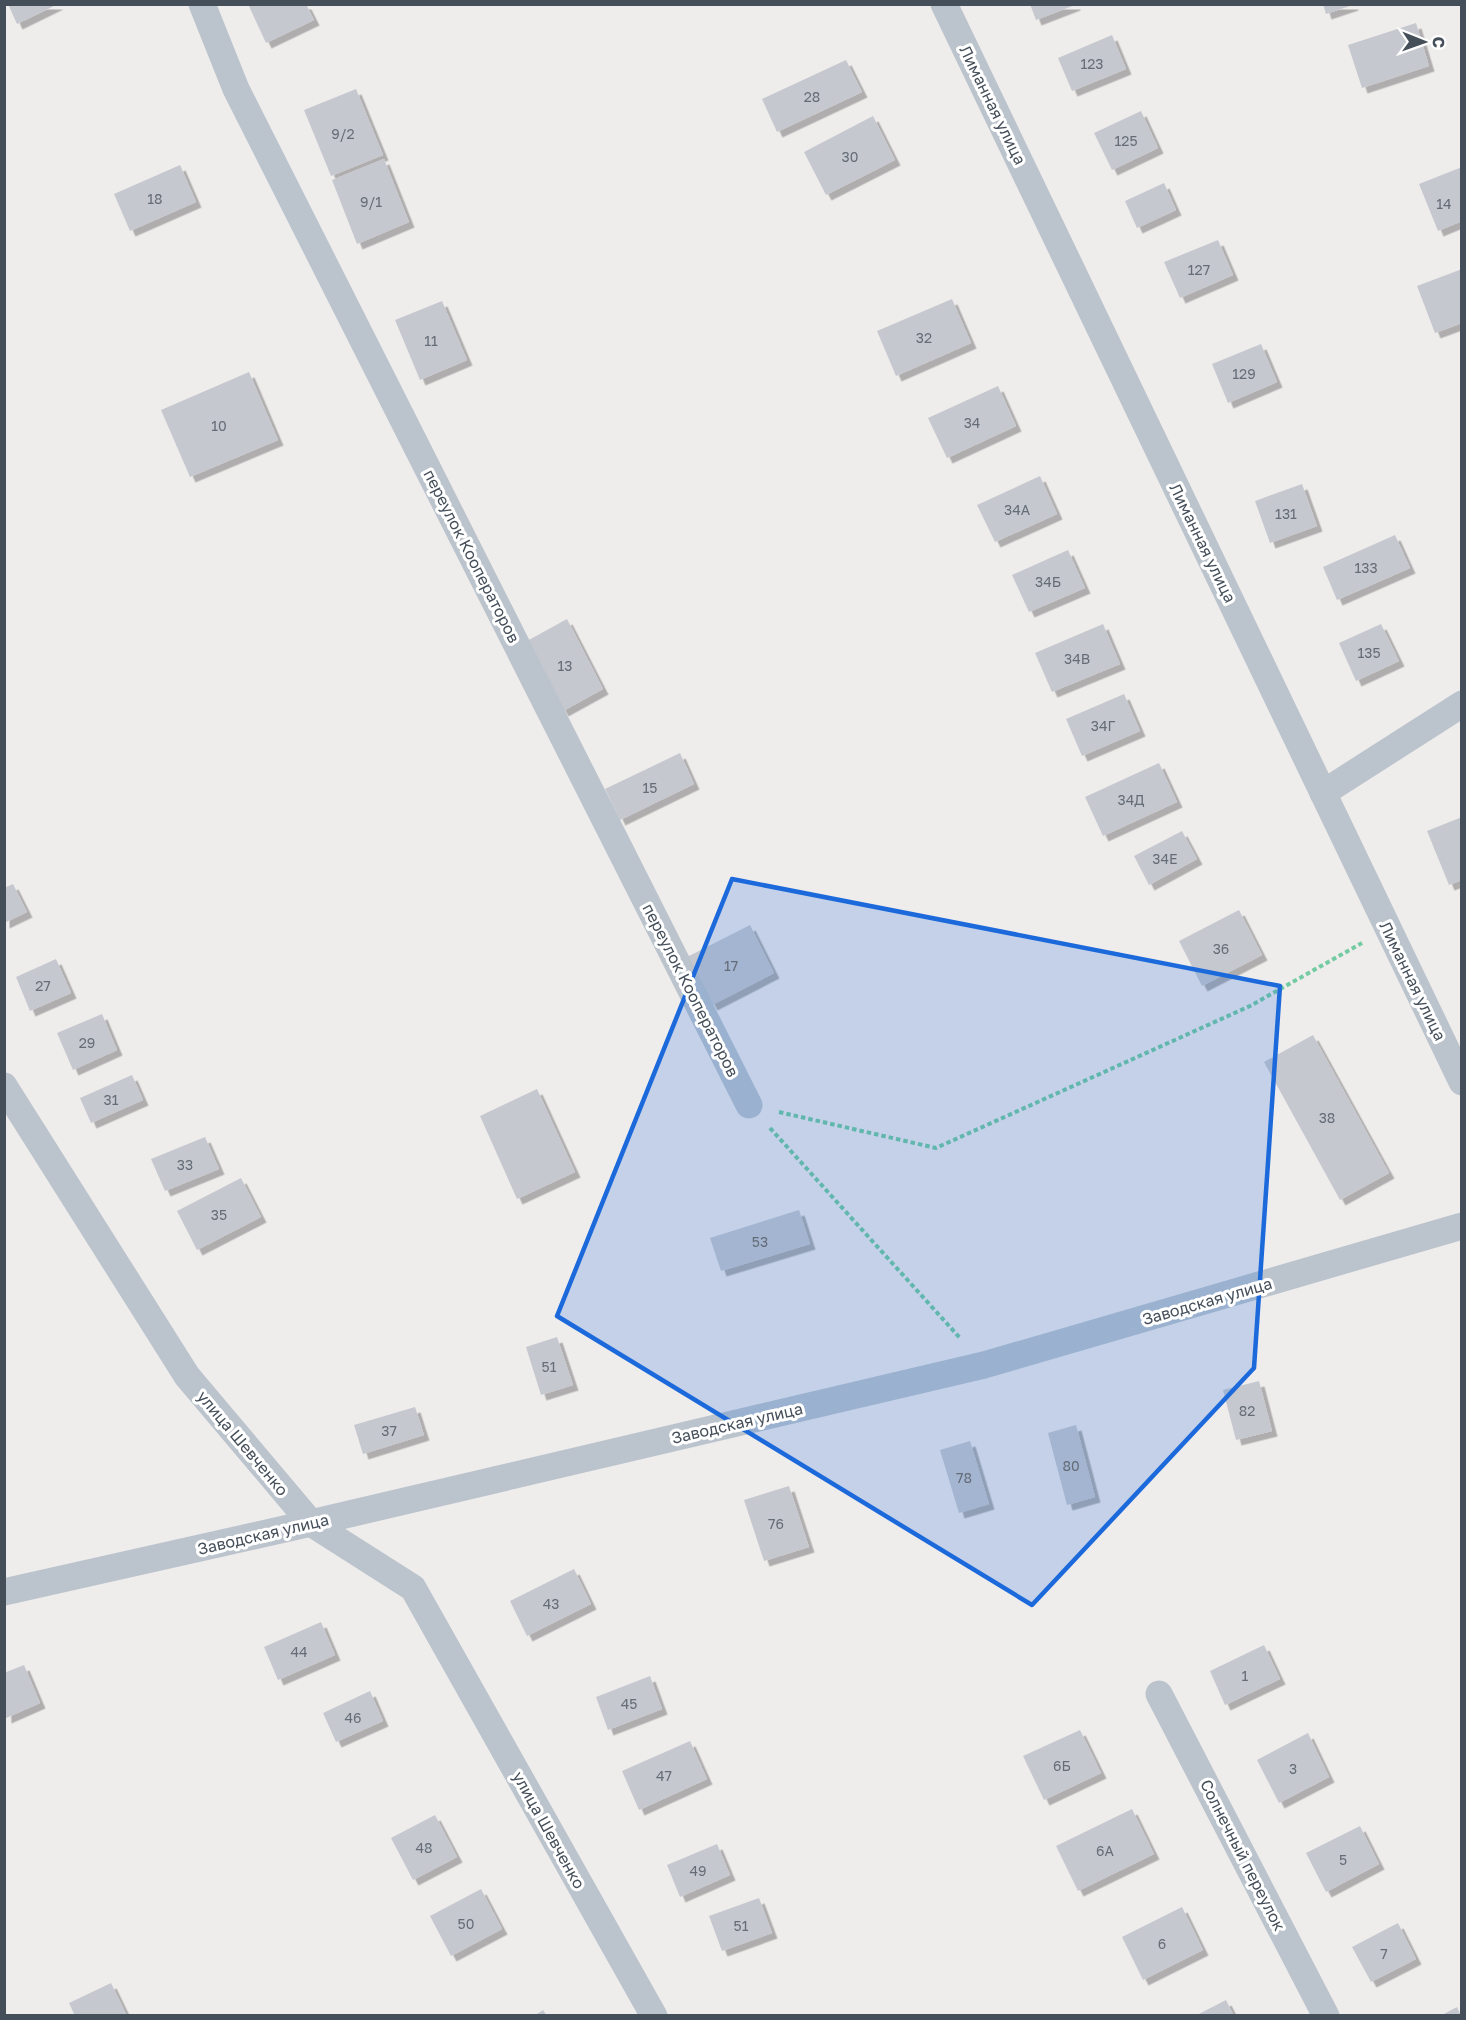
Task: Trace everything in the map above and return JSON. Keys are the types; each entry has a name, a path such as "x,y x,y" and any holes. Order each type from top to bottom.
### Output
{"street":[{"name":"переулок Кооператоров","path":"202,4 236,89 749,1105"},
{"name":"Лиманная улица","path":"944,4 1461,1082"},
{"path":"1323,793 1461,704"},
{"name":"улица Шевченко","path":"4,1086 187,1376 311,1523 413,1588 654,2016"},
{"name":"Заводская улица","path":"4,1592 311,1523 984,1365 1461,1226"},
{"name":"Солнечный переулок","path":"1159,1694 1326,2016"}],"path":[{"path":"749,1105 936,1148 1250,1006 1388,929"},
{"path":"749,1105 984,1365"}],"highlighted area":[{"path":"732,879 1280,986 1254,1368 1032,1605 557,1316"}],"building":[{"path":"8,4 58,4 17,24"},
{"path":"248,4 306,4 314,20 266,43"},
{"path":"1030,4 1075,4 1075,5 1036,20"},
{"path":"1323,4 1353,4 1353,5 1326,14"},
{"path":"1416,23 1429,66 1362,88 1348,45"},
{"path":"1112,35 1126,69 1072,91 1058,58"},
{"path":"846,60 862,92 777,132 762,99"},
{"path":"356,89 383,155 331,176 304,110"},
{"path":"1141,111 1158,148 1112,170 1094,133"},
{"path":"873,116 895,160 826,195 804,152"},
{"path":"384,159 409,222 357,244 332,180"},
{"path":"180,165 196,202 130,231 114,194"},
{"path":"1462,167 1462,221 1438,231 1419,184"},
{"path":"1164,183 1176,210 1137,228 1125,201"},
{"path":"1218,240 1233,275 1180,298 1164,262"},
{"path":"1462,269 1462,323 1435,333 1417,286"},
{"path":"952,299 971,343 896,376 877,331"},
{"path":"442,301 467,360 420,380 395,320"},
{"path":"1261,344 1277,382 1228,403 1212,364"},
{"path":"249,372 278,440 190,477 161,410"},
{"path":"998,386 1016,426 947,458 928,418"},
{"path":"1040,476 1057,514 995,542 977,505"},
{"path":"1302,484 1317,526 1270,543 1255,501"},
{"path":"1395,535 1410,568 1337,600 1323,567"},
{"path":"1068,550 1085,588 1029,612 1012,575"},
{"path":"567,619 603,689 563,711 527,641"},
{"path":"1103,624 1120,664 1052,692 1035,653"},
{"path":"1381,624 1399,661 1356,681 1339,643"},
{"path":"1124,694 1140,731 1082,756 1066,719"},
{"path":"680,753 694,784 620,820 605,789"},
{"path":"1159,763 1177,802 1103,836 1085,797"},
{"path":"1462,817 1462,880 1449,885 1427,831"},
{"path":"1182,831 1197,859 1149,885 1134,856"},
{"path":"13,884 27,912 4,923 4,888"},
{"path":"1239,910 1262,955 1202,986 1179,941"},
{"path":"750,925 774,973 712,1005 687,957"},
{"path":"56,959 71,993 30,1011 16,977"},
{"path":"102,1014 117,1050 73,1070 57,1033"},
{"path":"1313,1035 1389,1173 1340,1200 1264,1062"},
{"path":"132,1075 143,1100 91,1123 80,1098"},
{"path":"537,1089 575,1172 517,1199 480,1116"},
{"path":"205,1137 219,1169 165,1191 151,1159"},
{"path":"241,1178 261,1217 197,1250 177,1211"},
{"path":"799,1210 810,1244 721,1271 710,1238"},
{"path":"557,1337 573,1385 541,1395 526,1347"},
{"path":"1259,1381 1272,1431 1236,1440 1223,1390"},
{"path":"415,1407 424,1435 363,1454 354,1425"},
{"path":"1076,1425 1095,1497 1067,1505 1048,1433"},
{"path":"970,1441 989,1504 959,1513 940,1450"},
{"path":"789,1486 809,1547 764,1561 744,1500"},
{"path":"574,1569 591,1604 527,1636 510,1601"},
{"path":"321,1622 335,1655 278,1680 264,1647"},
{"path":"1264,1645 1280,1679 1225,1705 1210,1671"},
{"path":"24,1665 40,1703 6,1718 4,1673"},
{"path":"650,1676 662,1709 608,1730 596,1697"},
{"path":"370,1691 383,1721 336,1742 323,1713"},
{"path":"1080,1730 1101,1773 1044,1800 1023,1756"},
{"path":"1308,1733 1329,1777 1279,1803 1257,1760"},
{"path":"690,1741 707,1779 639,1810 622,1771"},
{"path":"1132,1809 1154,1854 1078,1891 1056,1846"},
{"path":"435,1815 457,1857 413,1880 391,1838"},
{"path":"1360,1826 1379,1864 1326,1892 1306,1853"},
{"path":"717,1844 730,1875 680,1897 667,1865"},
{"path":"481,1889 502,1929 451,1956 430,1916"},
{"path":"759,1898 772,1933 722,1951 709,1916"},
{"path":"1182,1907 1203,1950 1143,1980 1122,1937"},
{"path":"1398,1923 1416,1959 1371,1982 1352,1947"},
{"path":"111,1983 126,2014 75,2016 69,2003"},
{"path":"1226,2000 1234,2016 1195,2016"},
{"path":"1457,2007 1461,2016 1440,2016"},
{"path":"543,2010 547,2016 534,2016"}]}
